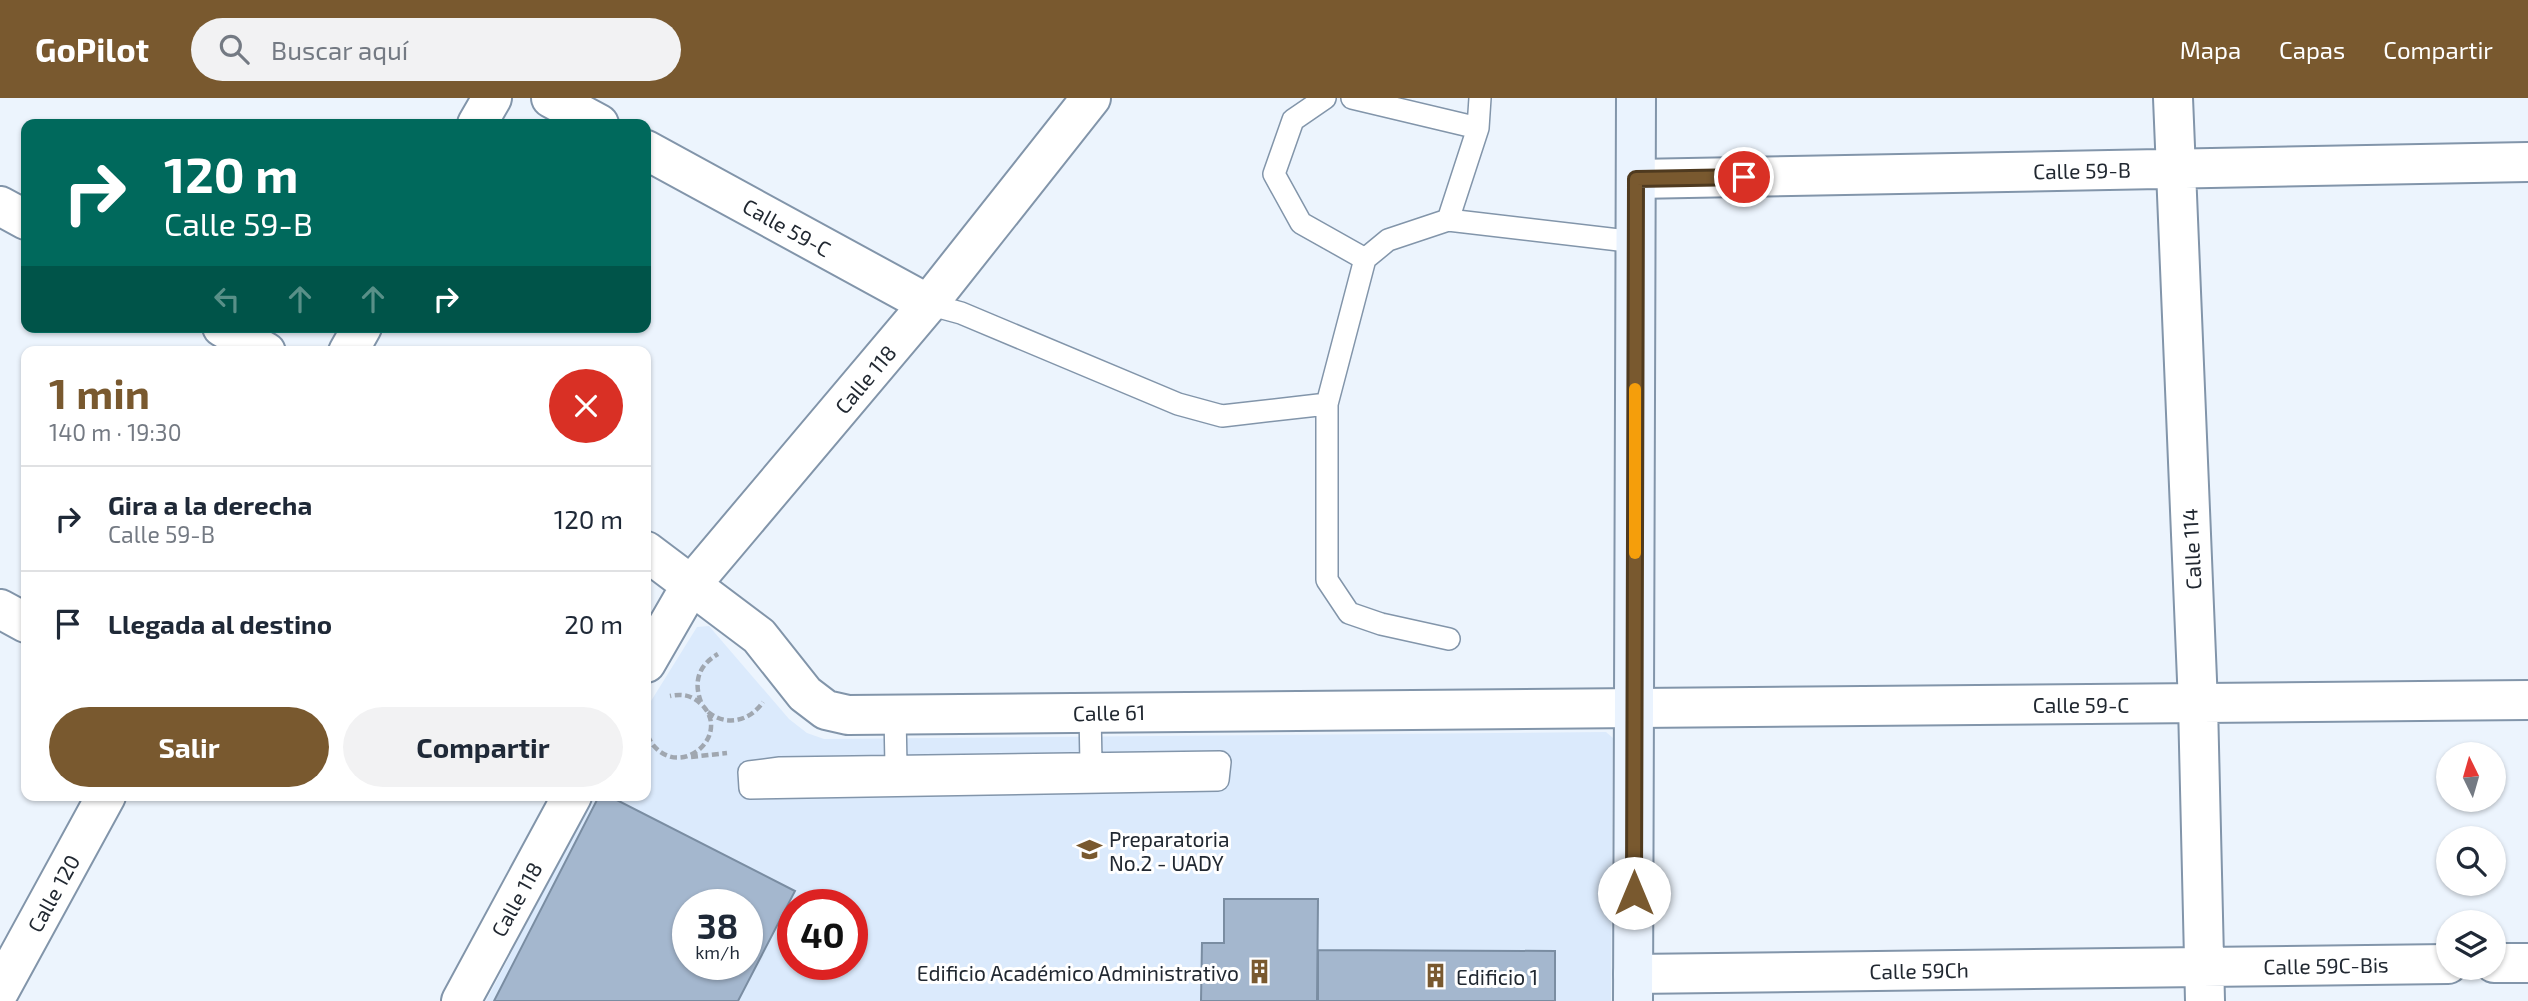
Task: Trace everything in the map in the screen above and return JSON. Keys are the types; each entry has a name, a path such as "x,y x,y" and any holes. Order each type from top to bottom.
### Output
{"street":[{"path":"480,119 492,98"},
{"path":"551,98 589,119"},
{"name":"Calle 118","path":"651,654 691,586 928,304 1091,98"},
{"path":"1633,987 1636,98"},
{"name":"Calle 114","path":"2173,98 2198,704 2204,984"},
{"name":"Calle 59-C","path":"651,153 928,304"},
{"name":"Calle 59-B","path":"1636,179 2528,162"},
{"path":"0,206 21,217"},
{"path":"233,333 255,346"},
{"name":"Calle 61","path":"651,555 759,636 805,694 826,710 848,715 1634,706"},
{"path":"0,610 21,620"},
{"name":"Calle 59-C","path":"1634,706 2528,700"},
{"name":"Calle 120","path":"0,990 103,801"},
{"name":"Calle 118","path":"461,1001 569,801"},
{"path":"2506,963 2528,962"},
{"name":"Calle 59C-Bis","path":"2204,984 2436,965"},
{"name":"Calle 59Ch","path":"1633,987 2204,984"}],"lane":[{"path":"1325,98 1293,120 1275,174 1301,223 1365,259"},
{"path":"1352,98 1478,128"},
{"path":"1448,220 1478,128 1480,98"},
{"path":"1450,639 1381,624 1349,612 1327,580 1327,404 1365,259 1388,240 1448,220 1636,242"},
{"path":"928,304 961,313 1178,404 1222,416 1327,404"},
{"path":"1090,712 1091,764"},
{"path":"895,715 896,766"},
{"path":"1220,762 1218,780 750,788 749,772 780,768 896,766 1220,762"}],"path":[{"path":"651,743 667,756 687,757 697,752 709,737 711,726 697,690 697,679 708,660 722,653"},
{"path":"666,696 688,695 715,717 736,721 758,710 764,701"}],"shaded area":[{"name":"Preparatoria No.2 - UADY","path":"709,626 789,719 807,733 824,739 1606,732 1613,738 1611,1001 486,1001 591,801 651,801 651,701 697,627"}],"building":[{"path":"596,801 619,801 791,889 777,889 777,926 763,953 763,889 672,889 672,980 749,980 738,1001 494,1001"},
{"name":"Edificio Académico Administrativo","path":"1224,899 1318,899 1317,1001 1201,1001 1202,943 1224,943"},
{"name":"Edificio 1","path":"1318,950 1555,951 1555,1001 1318,1001"}],"slow traffic":[{"path":"1635,389 1635,553"}],"place":[{"name":"Preparatoria No.2 - UADY","path":"1089,850"},
{"name":"Edificio Académico Administrativo","path":"1259,972"},
{"name":"Edificio 1","path":"1436,976"}],"route":[{"path":"1634,893 1636,179 1744,177"}]}
